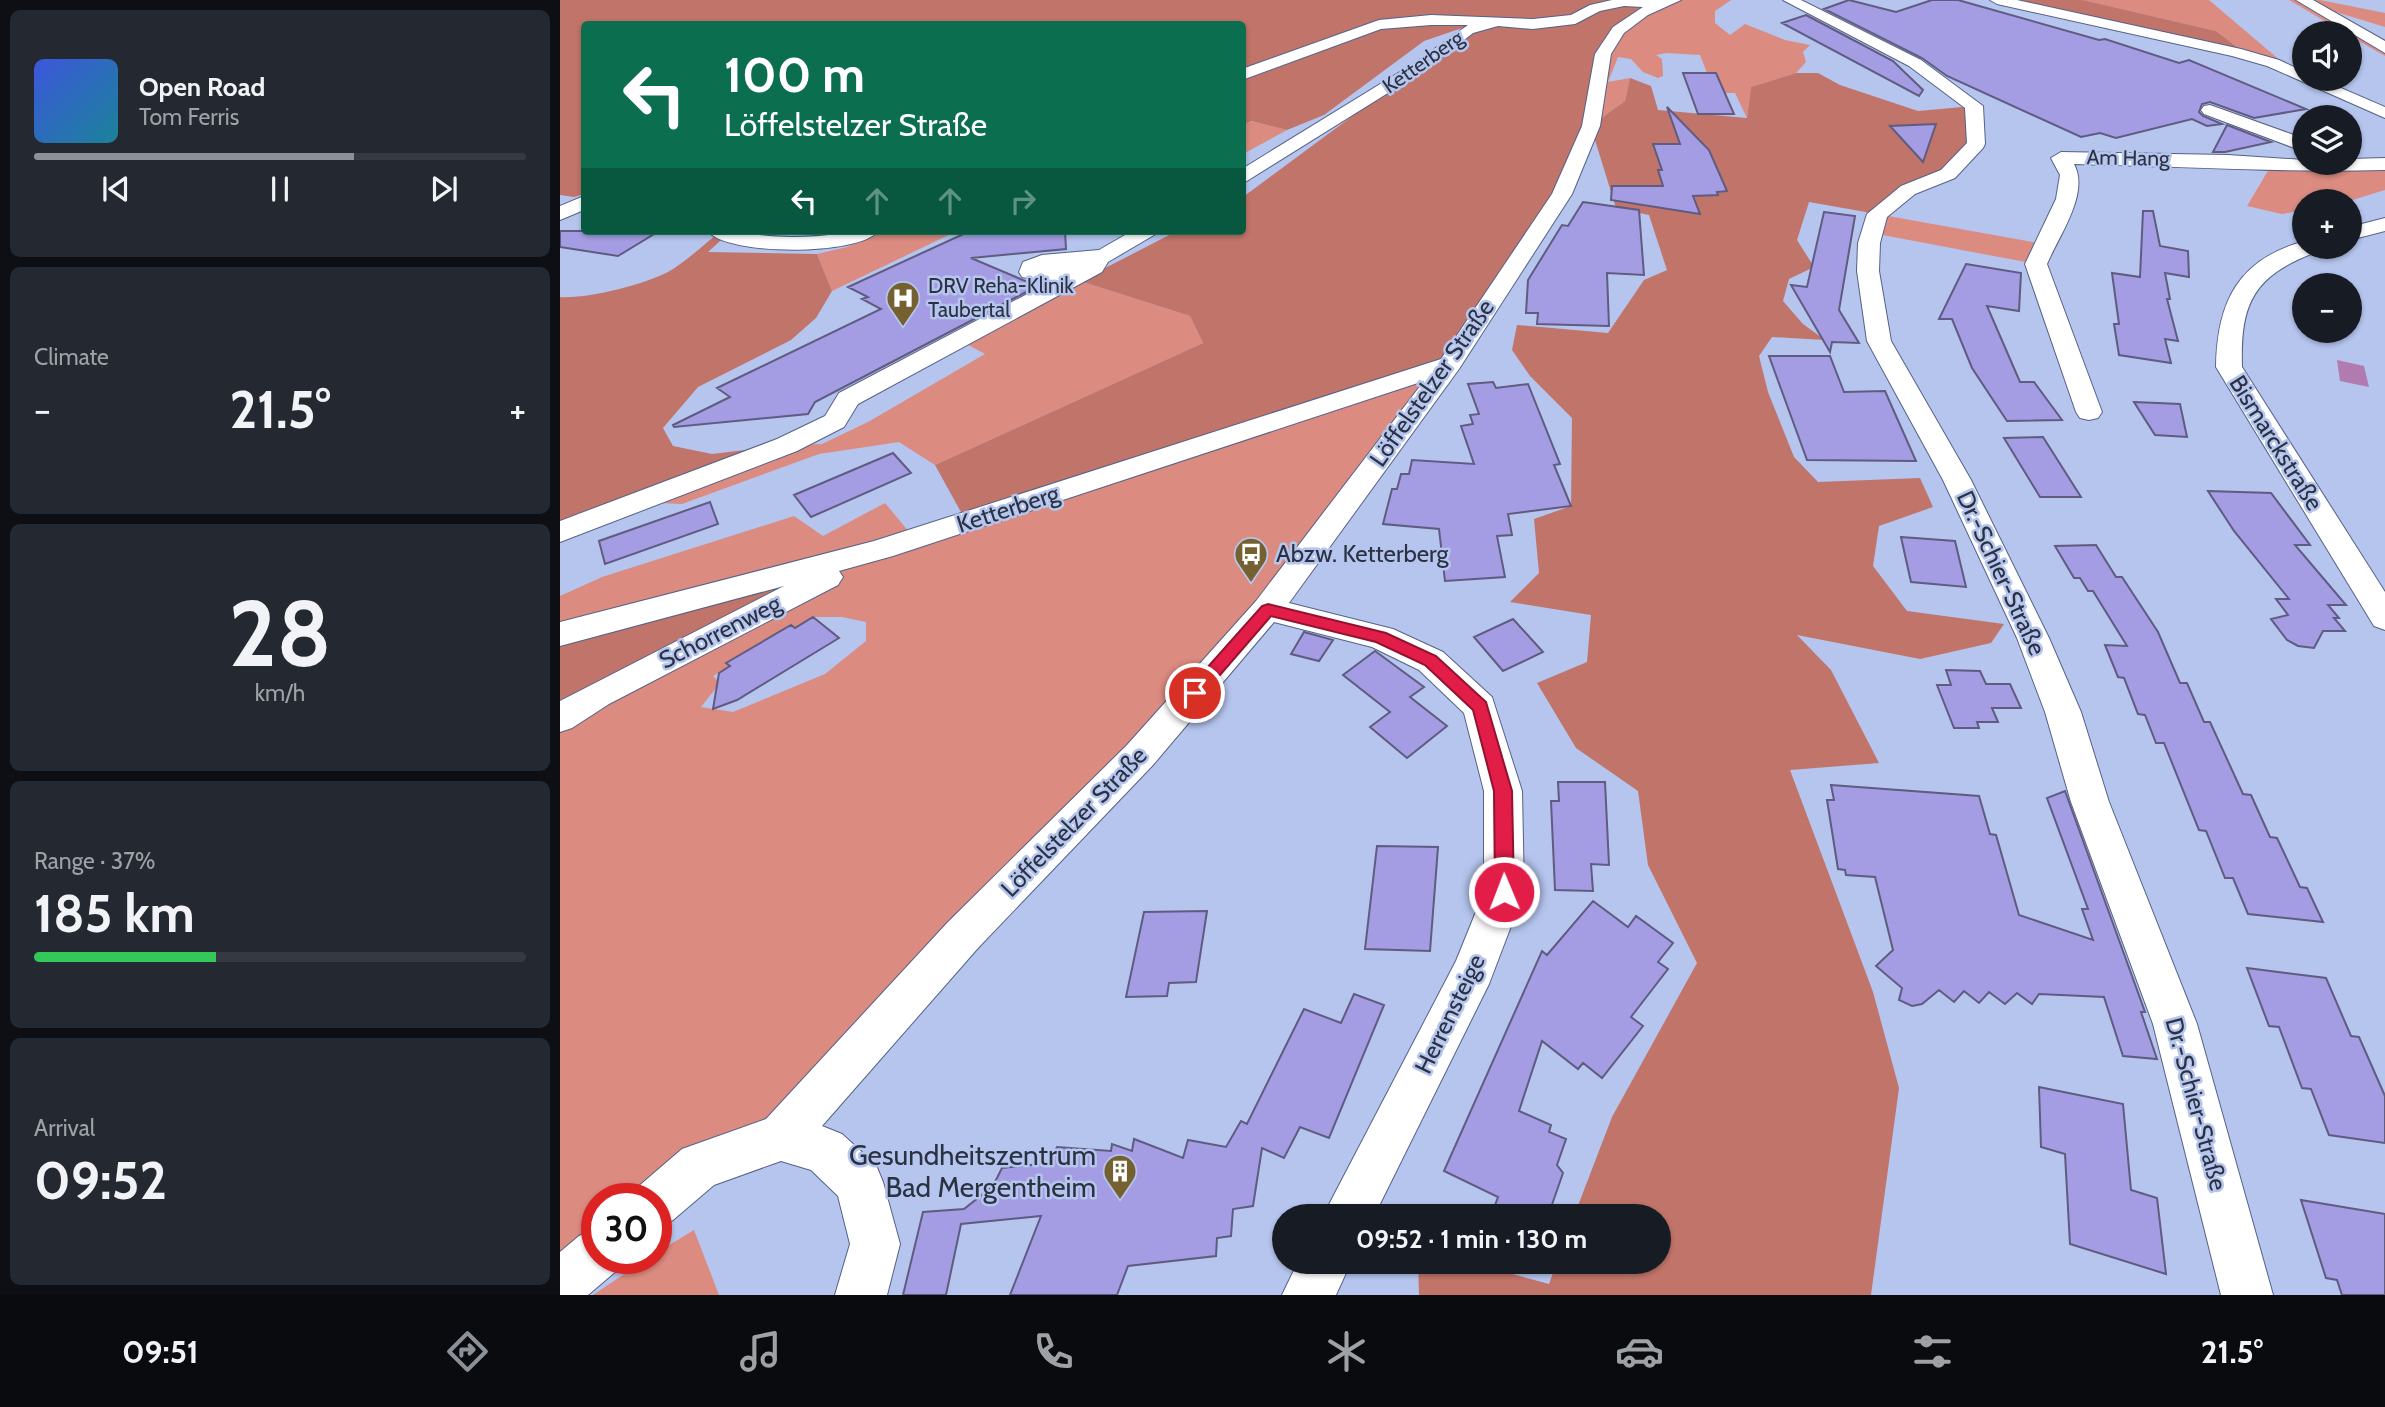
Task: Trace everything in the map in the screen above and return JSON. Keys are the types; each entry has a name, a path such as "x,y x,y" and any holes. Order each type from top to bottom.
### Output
{"street":[{"name":"Dr.-Schier-Straße","path":"1790,0 1915,63 1974,106 1976,144 1948,174 1908,190 1877,214 1869,243 1868,271 1879,341 1957,480 2033,638 2063,712 2090,802 2175,1024 2247,1295"},
{"path":"1997,0 2235,52 2273,63 2292,72"},
{"path":"2303,0 2385,48"},
{"name":"Ketterberg","path":"1246,176 1410,73 1468,30 1497,21 1533,24 1575,19 1595,8 1624,2 1669,2"},
{"name":"Löffelstelzer Straße","path":"672,1189 699,1166 781,1137 963,935 1140,755 1268,609 1450,364 1562,194 1591,126 1600,88 1603,54 1618,30 1643,12 1669,2"},
{"path":"1246,74 1379,25 1431,20 1497,21"},
{"path":"1432,38 1462,35"},
{"path":"2335,91 2385,113"},
{"path":"2210,110 2292,141"},
{"name":"Am Hang","path":"2089,412 2036,264 2066,199 2070,175 2061,158 2228,161 2309,166 2385,164"},
{"path":"2362,159 2385,158"},
{"path":"560,214 581,204"},
{"path":"2362,231 2385,224"},
{"path":"731,235 747,240 787,243 824,241 850,235"},
{"path":"560,532 787,445 835,421 848,399 1094,267 1100,256 1139,235"},
{"name":"Bismarckstraße","path":"2292,252 2280,256 2245,287 2230,321 2229,367 2385,618"},
{"name":"Ketterberg","path":"560,634 882,549 1450,364"},
{"name":"Schorrenweg","path":"560,718 597,695 882,549"},
{"name":"Herrensteige","path":"1268,609 1381,637 1431,661 1480,707 1503,791 1504,892 1474,970 1354,1204"},
{"path":"781,1137 825,1151 859,1182 875,1244 861,1295"},
{"path":"560,1285 581,1267"},
{"path":"1308,1295 1319,1274"}],"shaded area":[{"path":"560,0 1674,0 1643,12 1603,54 1592,125 1625,101 1630,78 1651,86 1658,110 1747,118 1751,87 1796,73 1818,73 1840,85 1918,111 1974,106 1976,144 1948,174 1877,214 1809,202 1797,240 1814,267 1789,279 1783,301 1803,324 1825,340 1772,337 1759,356 1768,392 1794,457 1818,482 1920,478 1933,507 1879,526 1873,566 1907,611 2004,624 1991,643 1920,659 1797,635 1831,670 1879,763 1790,770 1873,992 1899,1088 1871,1295 1419,1295 1418,1274 1513,1274 1549,1284 1553,1274 1671,1274 1671,1204 1579,1204 1612,1117 1697,963 1648,865 1638,791 1576,748 1537,683 1587,662 1591,615 1510,602 1539,573 1534,519 1571,506 1572,418 1530,376 1512,350 1517,325 1608,333 1644,280 1667,270 1649,215 1616,208 1591,127 1562,194 1450,364 967,523 935,465 1203,343 1190,316 1080,281 1169,235 1246,235 1246,195 1462,35 1488,23 1462,28 1424,41 1324,115 1287,130 1251,121 1246,124 1246,21 581,21 581,195 560,195"},
{"path":"1674,0 1731,0 1715,11 1715,23 1730,35 1745,24 1785,40 1810,45 1803,52 1806,62 1796,73 1751,87 1747,118 1735,93 1725,93 1716,74 1707,73 1700,55 1656,55 1662,59 1663,76 1658,78 1643,72 1631,59 1618,57 1608,82 1630,78 1625,101 1591,126 1618,30"},
{"path":"1997,0 2083,0 2216,31 2241,50"},
{"path":"2083,0 2209,0 2282,62 2292,66 2292,72 2240,49 2216,31"},
{"path":"2289,0 2320,0 2385,13 2385,27 2336,12 2352,21 2325,21"},
{"path":"2362,27 2385,40 2385,56 2362,43"},
{"path":"1250,121 1287,130 1246,152 1246,123"},
{"path":"2272,164 2292,164 2292,175 2362,175 2362,164 2385,164 2385,190 2362,197 2362,189 2292,189 2292,212 2282,214 2247,206"},
{"path":"1877,214 2044,244 2036,264 1872,233"},
{"path":"716,235 727,235 708,252 817,254 832,291 816,318 791,340 698,387 663,428 673,446 712,454 787,445 560,532 560,297 599,293 630,286 657,277 681,263"},
{"path":"873,235 949,235 832,291 817,254 847,247"},
{"path":"1080,281 1190,316 1203,343 935,465 899,442 819,454 682,504 638,502 787,445 822,444 868,422 985,354 963,342"},
{"path":"2337,360 2364,366 2369,387 2340,381"},
{"path":"1450,364 1267,609 781,1137 672,1191 672,1183 581,1183 581,1267 560,1285 560,718 878,551 560,634 560,596 602,577 794,516 823,536 885,503 915,539","holes":["813,617 842,617 866,622 866,641 825,674 733,712 701,707 720,683 713,676 730,666 727,663 791,625 795,628"]},
{"path":"882,549 560,700 560,634"},
{"path":"694,1230 719,1295 593,1295 624,1274 672,1274 672,1243"}],"building":[{"path":"1849,0 1896,12 1932,0 1958,0 2099,40 2105,39 2179,63 2189,60 2296,105 2292,105 2292,111 2254,118 2210,102 2202,104 2199,112 2222,124 2207,126 2192,119 2116,138 2100,133 2081,137 1947,76 1922,58 1824,9"},
{"path":"1806,15 1893,61 1923,90 1919,96 1782,23"},
{"path":"1683,73 1716,73 1734,114 1698,114"},
{"path":"1667,107 1709,150 1727,191 1717,192 1718,195 1693,196 1700,214 1611,200 1612,186 1663,186 1658,170 1662,170 1653,144 1680,144"},
{"path":"1936,124 1923,162 1890,126"},
{"path":"2227,125 2271,142 2213,152"},
{"path":"1583,202 1639,210 1644,275 1607,273 1609,326 1537,324 1538,313 1526,313 1528,280 1562,225 1568,226"},
{"path":"2143,211 2153,211 2160,246 2188,251 2189,277 2165,273 2170,299 2167,299 2178,341 2165,339 2171,363 2119,355 2114,324 2119,324 2112,273 2140,277"},
{"path":"1824,212 1855,216 1839,310 1859,343 1832,342 1830,352 1791,285 1807,287"},
{"path":"560,231 581,231 581,235 652,235 618,256 560,247"},
{"name":"DRV Reha-Klinik Taubertal","path":"961,235 1065,235 1066,249 971,258 1030,283 1023,287 1030,290 815,402 808,414 674,427 673,425 730,397 717,388 881,309 862,299 868,297 848,287"},
{"path":"1966,264 2021,273 2019,311 1987,306 2020,382 2034,382 2062,420 2007,421 1972,368 1952,319 1939,319"},
{"path":"1769,356 1830,356 1844,392 1885,391 1916,461 1807,460"},
{"path":"1493,382 1496,388 1528,384 1560,464 1554,465 1571,506 1508,514 1512,535 1497,536 1505,577 1445,581 1439,529 1383,524 1392,489 1397,489 1401,474 1409,474 1412,460 1474,464 1461,426 1473,424 1470,415 1479,414 1468,384"},
{"path":"2134,402 2180,404 2187,437 2155,435"},
{"path":"2043,437 2081,497 2040,497 2004,438"},
{"path":"893,453 911,473 811,517 794,495"},
{"path":"2208,491 2271,493 2310,545 2295,545 2346,605 2328,605 2345,631 2323,631 2314,648 2298,646 2287,640 2271,619 2288,615 2276,599 2289,599 2234,531"},
{"path":"710,502 718,524 605,564 599,541"},
{"path":"1901,537 1955,541 1966,587 1911,582"},
{"path":"2096,545 2116,577 2122,577 2158,632 2180,683 2187,683 2204,722 2210,722 2243,794 2251,795 2270,837 2277,838 2300,887 2307,888 2323,922 2248,914 2233,878 2225,878 2206,831 2199,830 2164,743 2156,743 2145,715 2138,714 2124,678 2118,677 2105,645 2127,646 2093,591 2088,591 2080,578 2074,578 2055,546"},
{"path":"813,617 839,638 737,700 713,709 719,673 730,666 726,663 791,625 795,628"},
{"path":"1513,619 1543,652 1503,671 1474,637"},
{"path":"1304,632 1333,640 1319,661 1291,654"},
{"path":"1375,651 1424,687 1410,697 1447,726 1407,758 1370,727 1390,712 1343,675"},
{"path":"1946,670 1980,671 1986,684 2010,684 2021,708 1992,708 1998,722 1977,722 1979,728 1954,728 1937,685 1951,685"},
{"path":"1558,782 1605,782 1609,865 1591,864 1593,891 1555,890 1551,801 1559,801"},
{"path":"1831,785 1979,796 1990,834 1996,835 2019,915 2093,940 2082,909 2088,909 2047,798 2065,791 2145,1012 2141,1012 2157,1059 2123,1056 2104,997 2039,994 2032,1004 2017,993 2005,1004 1989,992 1979,1003 1964,991 1954,1002 1939,990 1922,1004 1912,1006 1899,1000 1902,988 1876,966 1893,950 1875,877 1846,875 1845,870 1838,869 1827,800 1834,800"},
{"path":"1377,846 1438,847 1430,951 1365,949"},
{"path":"1593,901 1628,927 1636,916 1673,943 1658,962 1668,969 1631,1017 1643,1026 1602,1078 1583,1063 1578,1069 1542,1041 1519,1111 1551,1125 1549,1132 1566,1139 1557,1165 1563,1173 1552,1204 1495,1204 1498,1197 1444,1171 1542,951 1547,955"},
{"path":"1207,911 1196,982 1169,983 1167,996 1126,997 1144,912"},
{"path":"2247,968 2326,978 2351,1036 2359,1037 2385,1096 2385,1143 2329,1135 2311,1089 2302,1088 2279,1027 2269,1026"},
{"name":"Gesundheitszentrum Bad Mergentheim","path":"1354,994 1384,1005 1329,1138 1300,1127 1284,1158 1262,1148 1253,1206 1233,1209 1231,1236 1217,1238 1216,1256 1128,1266 1117,1295 1010,1295 1041,1216 961,1224 946,1295 903,1295 923,1212 964,1209 993,1186 1002,1168 1050,1163 1057,1147 1111,1151 1112,1144 1132,1151 1134,1139 1183,1158 1188,1140 1226,1147 1241,1121 1247,1124 1304,1009 1341,1023"},
{"path":"2039,1087 2123,1104 2131,1190 2157,1198 2166,1274 2070,1244 2065,1154 2041,1147"},
{"path":"2301,1200 2385,1214 2385,1295 2342,1295 2337,1280 2326,1278"}],"place":[{"name":"DRV Reha-Klinik Taubertal","path":"903,328"},
{"name":"Abzw. Ketterberg","path":"1251,584"},
{"name":"Gesundheitszentrum Bad Mergentheim","path":"1120,1201"}],"route":[{"path":"1195,693 1268,609 1381,637 1431,661 1480,707 1503,791 1504,892"}]}
